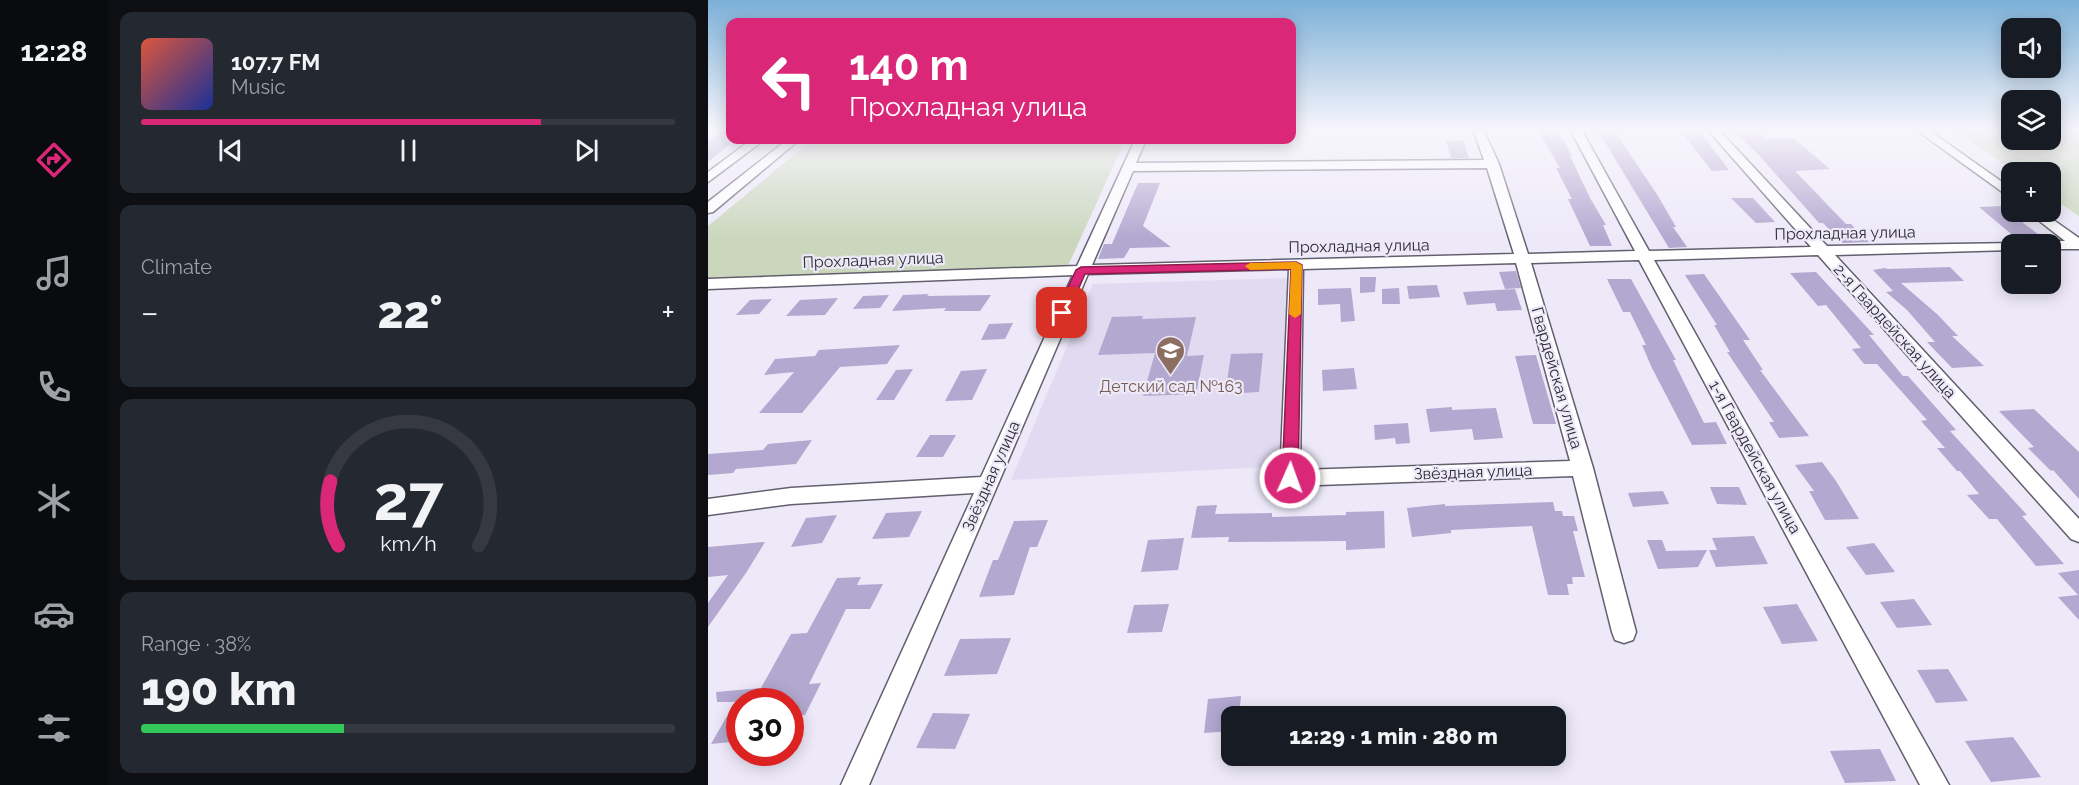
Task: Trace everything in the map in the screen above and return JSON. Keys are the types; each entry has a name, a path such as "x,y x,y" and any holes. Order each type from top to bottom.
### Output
{"street":[{"path":"708,178 724,166"},
{"path":"708,209 761,166"},
{"path":"1128,167 1294,166"},
{"name":"Гвардейская улица","path":"1494,166 1583,468 1624,632"},
{"name":"1-я Гвардейская улица","path":"1595,166 1935,785"},
{"name":"2-я Гвардейская улица","path":"1745,166 2079,533"},
{"path":"1971,166 2001,187"},
{"name":"Звёздная улица","path":"855,785 1128,167"},
{"path":"2048,222 2079,244"},
{"path":"2061,245 2079,244"},
{"name":"Прохладная улица","path":"708,284 1081,270 2001,246"},
{"name":"Звёздная улица","path":"1296,265 1290,478 1583,468"},
{"path":"708,507 791,496 987,484"}],"shaded area":[{"name":"Детский cад №163","path":"1288,278 1288,466 1011,480 1093,284"}],"green space":[{"path":"781,166 1113,166 1067,268 708,279 708,226"},
{"path":"2061,166 2079,166 2079,216 2061,204"}],"building":[{"path":"1559,166 1575,166 1606,225 1603,225 1612,246 1590,246 1568,199 1572,199 1556,168 1560,168"},
{"path":"1619,166 1638,166 1687,247 1669,248"},
{"path":"1708,166 1726,166 1729,170 1712,171"},
{"path":"1768,166 1826,166 1830,169 1795,171 1846,224 1851,224 1869,242 1843,243 1823,223 1819,223"},
{"path":"1138,183 1160,183 1143,226 1171,247 1130,248 1124,258 1098,259 1104,244 1112,244"},
{"path":"1731,198 1753,198 1775,222 1756,223"},
{"path":"2001,206 2001,222 2022,222 2038,234 2011,234 1979,207"},
{"path":"1950,267 1964,281 1901,283 1938,315 1958,336 1952,336 1984,366 1952,368 1927,342 1935,342 1907,310 1886,292 1893,291 1873,270"},
{"path":"1516,271 1521,288 1505,289 1499,272"},
{"path":"1816,272 1874,335 1869,335 1903,376 1908,376 1956,430 1950,431 2027,515 2022,516 2064,564 2036,566 1997,519 1989,519 1967,495 1979,494 1937,448 1945,448 1921,421 1927,420 1877,364 1864,364 1852,349 1861,348 1826,305 1818,306 1790,273"},
{"path":"1704,274 1750,340 1743,340 1763,370 1760,370 1809,436 1779,438 1769,422 1774,422 1727,352 1730,352 1714,325 1717,325 1685,275"},
{"path":"1360,277 1376,277 1375,292 1360,293"},
{"path":"1607,279 1631,279 1676,360 1673,360 1704,423 1716,422 1727,444 1692,445 1652,368 1642,345 1646,345 1630,312 1623,312"},
{"path":"1437,285 1440,297 1409,299 1407,286"},
{"path":"1351,288 1355,321 1341,322 1340,304 1318,305 1318,289"},
{"path":"1399,288 1400,304 1382,304 1382,289"},
{"path":"1515,289 1522,310 1497,311 1495,303 1467,305 1463,292"},
{"path":"929,294 927,296 991,295 980,311 944,311 946,308 892,311 903,295"},
{"path":"889,295 880,308 853,309 863,296"},
{"path":"838,298 825,315 786,316 800,300"},
{"path":"772,299 759,314 736,315 750,300"},
{"path":"1143,316 1142,319 1196,317 1187,356 1204,355 1196,394 1143,396 1155,353 1098,355 1112,317"},
{"path":"1013,323 1005,339 981,340 989,324"},
{"path":"900,345 887,364 840,367 802,413 759,413 794,372 764,375 775,359 815,356 819,350"},
{"path":"1263,353 1259,392 1225,394 1231,354"},
{"path":"1536,355 1556,424 1533,424 1515,356"},
{"path":"1354,368 1357,389 1323,391 1322,370"},
{"path":"913,369 894,400 876,400 896,370"},
{"path":"987,369 972,400 945,401 961,371"},
{"path":"1452,407 1452,410 1496,408 1503,438 1474,440 1472,429 1430,432 1426,409"},
{"path":"2034,409 2079,452 2079,499 2053,470 2051,471 2028,448 2034,447 1999,411"},
{"path":"1408,423 1410,443 1396,444 1395,438 1375,440 1374,425"},
{"path":"930,435 956,435 943,457 916,457"},
{"path":"812,440 796,464 736,469 733,473 708,475 708,454 763,450 768,444"},
{"path":"1822,462 1859,519 1825,520 1809,491 1814,491 1795,465"},
{"path":"1710,487 1739,487 1747,505 1717,504"},
{"path":"1663,491 1669,504 1633,507 1628,493"},
{"path":"1553,502 1555,511 1562,511 1563,516 1574,516 1578,531 1573,531 1585,577 1572,577 1573,584 1567,584 1569,595 1548,595 1532,526 1451,530 1451,533 1412,537 1407,508 1445,504 1445,506"},
{"path":"1217,505 1215,514 1272,513 1272,517 1346,515 1346,512 1384,511 1385,548 1346,550 1346,541 1228,542 1229,537 1191,538 1197,506"},
{"path":"922,511 909,537 872,539 886,513"},
{"path":"837,515 822,543 791,547 806,518"},
{"path":"1048,520 1037,547 1030,547 1014,595 979,597 993,560 998,560 1014,521"},
{"path":"1754,536 1768,564 1716,567 1709,550 1717,550 1712,538"},
{"path":"1184,538 1178,570 1141,572 1148,540"},
{"path":"1647,540 1662,540 1666,551 1707,550 1698,567 1658,569"},
{"path":"765,542 708,627 708,603 728,575 708,577 708,547"},
{"path":"1874,543 1895,572 1866,575 1846,547"},
{"path":"2079,570 2079,620 2058,597 2078,595 2058,573"},
{"path":"861,577 857,585 883,584 870,609 846,609 809,684 821,683 804,715 804,688 761,688 791,634 807,633 837,578"},
{"path":"1914,599 1932,625 1897,628 1880,602"},
{"path":"1169,604 1162,632 1127,633 1134,605"},
{"path":"1797,604 1818,641 1782,644 1763,607"},
{"path":"1011,638 997,674 944,676 960,639"},
{"path":"1948,669 1968,701 1936,703 1917,670"},
{"path":"726,691 726,702 717,702 716,692"},
{"path":"1241,696 1240,706 1221,706 1221,732 1204,733 1208,699"},
{"path":"933,713 970,714 955,749 916,748"},
{"path":"726,718 726,742 711,744"},
{"path":"2013,737 2041,777 1991,782 1965,741"},
{"path":"1880,749 1896,781 1845,783 1830,751"}],"slow traffic":[{"path":"1250,266 1296,265 1295,314"}],"place":[{"name":"Детский cад №163","path":"1171,376"}],"route":[{"path":"1062,313 1081,270 1296,265 1290,478"}]}
